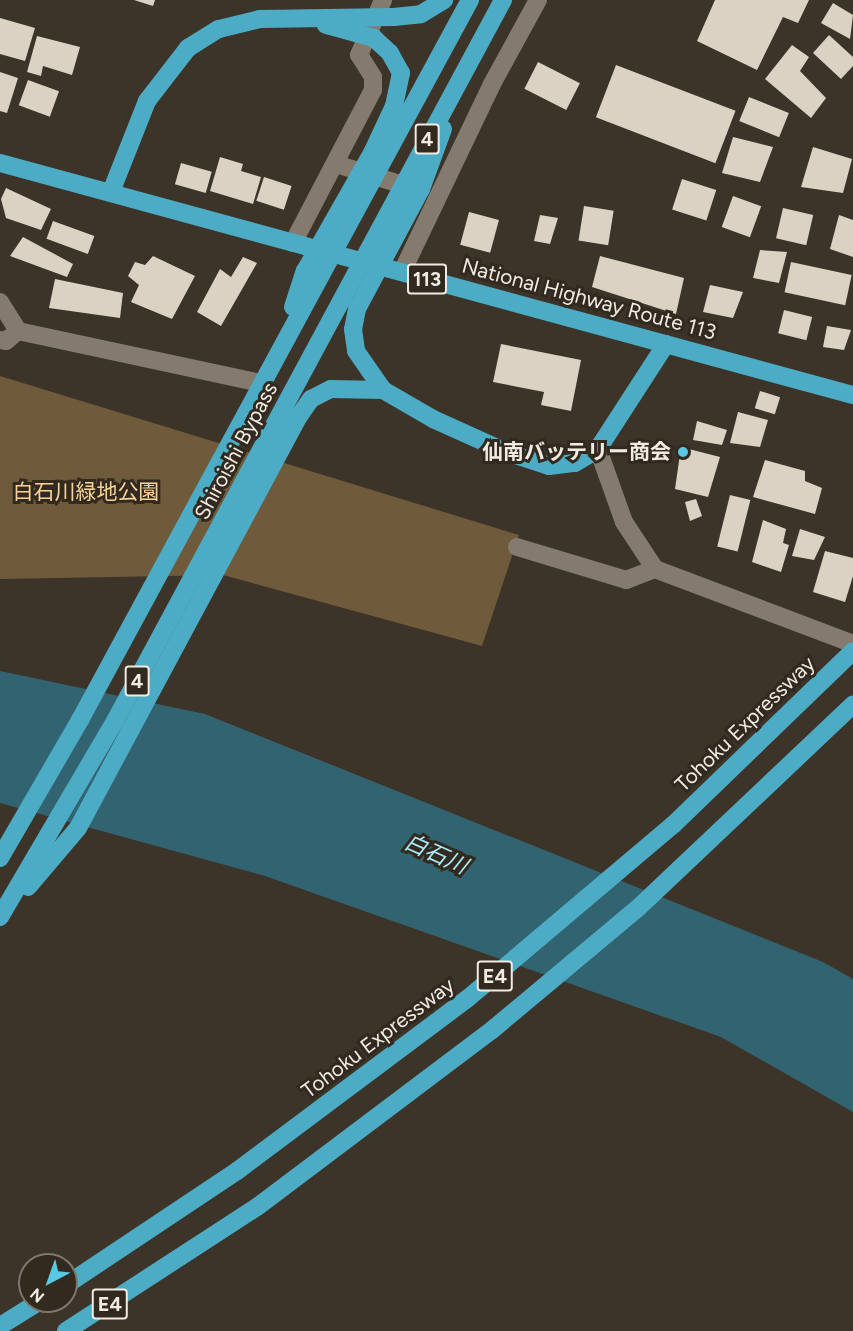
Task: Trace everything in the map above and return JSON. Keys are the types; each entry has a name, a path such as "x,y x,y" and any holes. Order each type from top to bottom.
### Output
{"highway":[{"path":"351,26 421,14 444,0"},
{"name":"Shiroishi Bypass","path":"0,858 80,720 238,430 313,273 470,0"},
{"path":"503,0 462,73 421,189 360,283 353,329 356,351 383,390 433,419 506,452 549,466 575,463 598,449 666,344"},
{"path":"111,192 147,101 188,48 219,29 260,19 304,18 351,26 374,38 390,52 401,73 394,106 313,273"},
{"name":"National Highway Route 113","path":"0,164 111,192 853,395"},
{"name":"Shiroishi Bypass","path":"0,919 275,444 360,283"},
{"path":"275,444 311,399 331,389 383,390"},
{"name":"Tohoku Expressway","path":"78,1277 246,1164 476,992 673,825 853,651"},
{"name":"E4","path":"66,1331 154,1277 302,1174 492,1030 638,908 853,705"},
{"path":"0,1326 21,1313"}],"street":[{"path":"293,243 373,90 373,77 359,55 383,0"},
{"path":"402,272 492,84 538,0"},
{"path":"336,164 438,196"},
{"path":"0,302 18,331 261,383"},
{"path":"0,340 6,341 18,331"},
{"path":"598,449 624,522 654,569 853,644"},
{"path":"517,547 626,580 654,569"}],"green space":[{"name":"白石川緑地公園","path":"0,376 519,535 482,646 223,575 0,579"}],"water":[{"name":"白石川","path":"0,671 205,714 823,962 853,979 853,1112 721,1037 265,876 0,803"}],"building":[{"path":"134,0 155,0 153,6"},
{"path":"715,0 809,0 798,23 783,17 757,70 697,41"},
{"path":"833,3 853,15 850,39 821,23"},
{"path":"0,18 35,28 25,61 0,54"},
{"path":"829,35 853,57 853,66 841,79 813,53"},
{"path":"37,36 80,47 72,75 43,66 41,76 27,72"},
{"path":"792,45 809,57 800,71 826,98 811,118 765,79"},
{"path":"538,62 580,83 566,110 524,89"},
{"path":"616,65 735,111 715,163 596,117"},
{"path":"0,72 18,78 7,113 0,111"},
{"path":"28,80 59,91 50,117 19,105"},
{"path":"749,97 789,113 779,137 739,121"},
{"path":"733,137 773,147 760,182 722,173"},
{"path":"813,147 852,159 843,193 801,187"},
{"path":"220,157 243,164 241,171 261,177 253,204 210,191"},
{"path":"181,163 212,172 206,193 175,184"},
{"path":"264,177 292,186 284,210 256,201"},
{"path":"682,179 716,190 706,221 672,209"},
{"path":"6,188 51,209 41,230 6,218 1,199"},
{"path":"733,196 761,206 750,237 722,227"},
{"path":"584,206 614,211 608,245 579,241"},
{"path":"783,208 813,215 806,245 776,238"},
{"path":"469,212 499,220 490,253 460,245"},
{"path":"540,215 558,218 550,244 534,241"},
{"path":"839,215 853,220 853,257 830,249"},
{"path":"53,221 94,236 88,254 47,239"},
{"path":"23,237 73,264 67,277 10,256"},
{"path":"760,250 787,252 779,283 753,278"},
{"path":"153,256 195,276 172,319 131,302 139,285 128,276 135,262 145,265"},
{"path":"600,256 684,278 676,314 592,287"},
{"path":"243,257 257,263 221,326 197,312 220,269 231,277"},
{"path":"791,262 852,275 845,305 785,292"},
{"path":"55,279 123,293 120,318 49,308"},
{"path":"710,285 743,292 733,318 703,312"},
{"path":"784,310 812,317 806,340 778,333"},
{"path":"827,326 851,330 844,350 823,347"},
{"path":"501,344 581,360 571,411 541,405 544,392 493,382"},
{"path":"760,391 780,397 775,414 755,408"},
{"path":"738,412 768,420 760,447 730,443"},
{"path":"697,421 727,430 722,445 693,440"},
{"path":"681,447 720,457 708,497 675,489"},
{"path":"765,460 805,471 805,481 822,488 815,514 753,497"},
{"path":"730,495 750,500 738,552 717,546"},
{"path":"696,499 702,516 690,521 685,502"},
{"path":"763,520 786,529 783,543 789,545 781,572 752,562"},
{"path":"800,529 825,537 814,560 792,556"},
{"path":"825,551 853,558 853,576 845,602 813,592"}],"place":[{"name":"仙南バッテリー商会","path":"683,452"}]}
